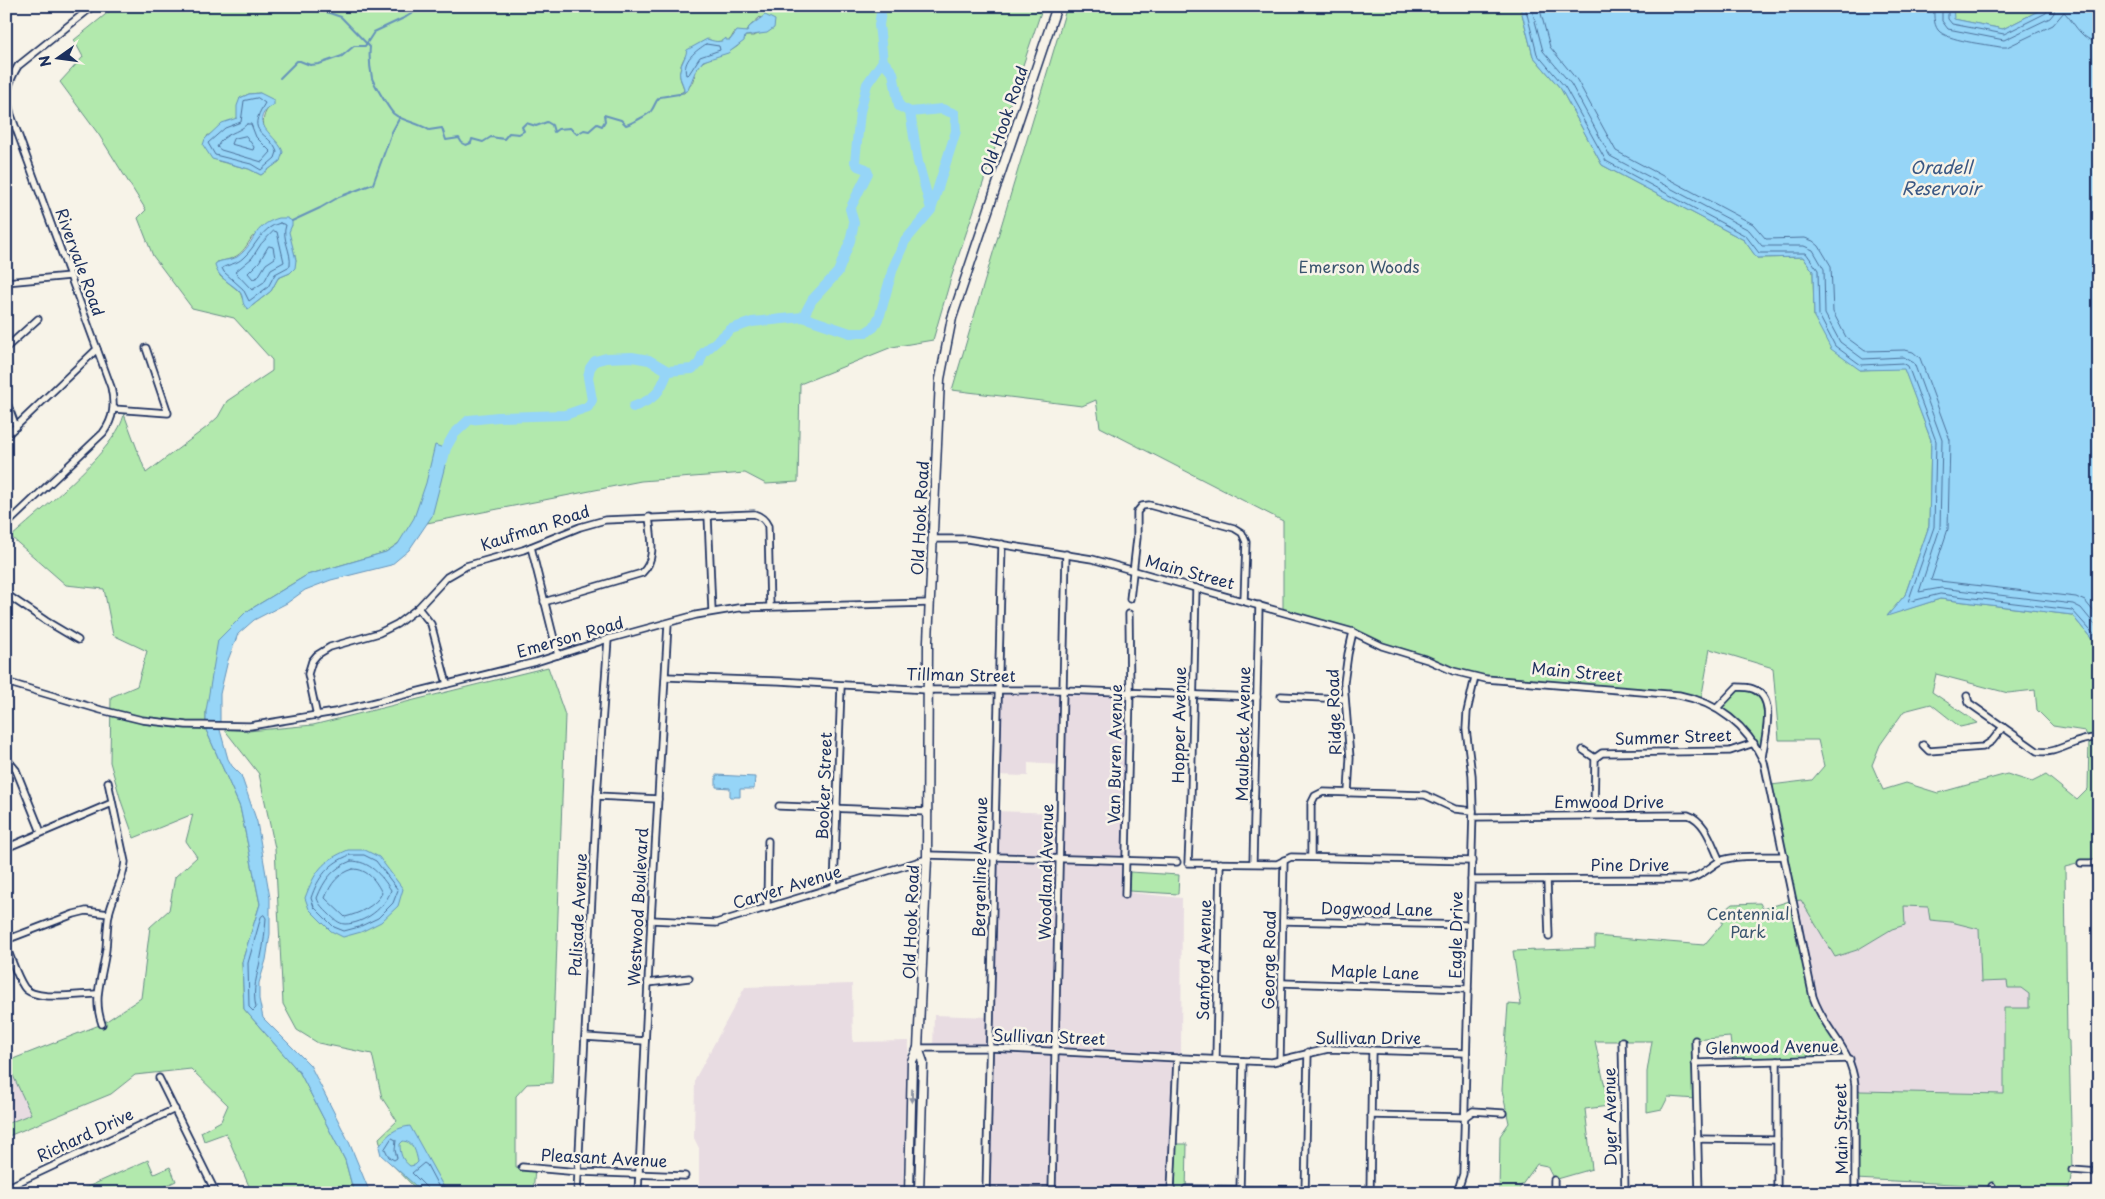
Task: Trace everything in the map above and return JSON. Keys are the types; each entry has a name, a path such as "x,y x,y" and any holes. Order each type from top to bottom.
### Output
{"main road":[{"name":"Old Hook Road","path":"909,1193 912,1062 918,1048 927,857 929,603 940,379 946,340 955,308 1057,6"},
{"name":"Old Hook Road","path":"918,1048 923,1062 919,1193"}],"street":[{"name":"Rivervale Road","path":"93,6 18,66 11,76 6,91 11,115 111,387 114,409"},
{"path":"6,282 70,276"},
{"path":"6,348 38,319"},
{"path":"6,525 103,433 108,426 114,409 168,413 146,348"},
{"path":"6,436 97,349"},
{"path":"6,400 16,427"},
{"path":"1130,600 1137,538 1137,512 1142,506 1149,505 1234,528 1242,533 1246,542 1244,601"},
{"path":"708,515 712,611"},
{"name":"Kaufman Road","path":"317,716 308,674 312,661 317,655 330,647 388,629 418,608 447,577 457,570 476,562 531,547 592,523 619,518 759,515 766,522 768,531 770,607"},
{"path":"544,602 642,573 649,565 652,555 649,517"},
{"name":"Main Street","path":"932,539 967,539 1092,559 1353,632 1382,646 1475,677 1679,694 1701,700 1717,708 1735,721 1754,743 1762,758 1768,775 1813,998 1821,1016 1850,1059 1855,1085 1855,1193"},
{"name":"Bergenline Avenue","path":"986,1191 1002,544"},
{"path":"531,547 558,655"},
{"name":"Woodland Avenue","path":"1052,1190 1066,554"},
{"name":"Hopper Avenue","path":"1196,588 1188,863 1220,863"},
{"path":"6,594 46,622 78,640"},
{"name":"Emerson Road","path":"6,682 121,715 162,722 205,726 250,726 317,716 447,684 558,655 608,639 712,611 770,607 929,603"},
{"name":"Maulbeck Avenue","path":"1253,863 1259,605"},
{"path":"418,608 431,624 447,684"},
{"name":"Van Buren Avenue","path":"1125,894 1130,692 1129,614"},
{"name":"Westwood Boulevard","path":"638,1193 668,624"},
{"name":"Ridge Road","path":"1348,793 1350,758 1344,698 1345,670 1353,632"},
{"name":"Palisade Avenue","path":"577,1193 597,796 608,639"},
{"name":"Tillman Street","path":"666,677 779,681 928,690 1064,690 1257,697"},
{"name":"Eagle Drive","path":"1457,1193 1463,1174 1473,814 1472,774 1466,729 1467,712 1475,677"},
{"name":"Booker Street","path":"834,888 842,686"},
{"path":"1717,708 1737,687 1752,688 1765,698 1768,711 1762,758"},
{"path":"1280,696 1344,698"},
{"path":"1967,696 1969,704 2032,748 2042,752 2054,751 2074,741 2099,738"},
{"path":"1923,746 1930,751 1982,747 1992,741 2003,727"},
{"name":"Summer Street","path":"1595,758 1602,753 1730,751 1754,743"},
{"path":"1583,750 1595,758 1594,815"},
{"path":"6,758 16,770 41,832"},
{"path":"102,1024 97,994 103,970 109,914 124,873 125,862 108,782"},
{"name":"Emwood Drive","path":"1311,857 1312,800 1323,792 1425,795 1455,809 1473,814 1683,815 1693,817 1702,825 1720,861"},
{"path":"597,796 658,799"},
{"path":"6,848 112,803"},
{"path":"779,806 928,812"},
{"path":"767,908 768,841"},
{"name":"Pine Drive","path":"1471,880 1689,879 1701,875 1720,861 1784,856"},
{"name":"Carver Avenue","path":"651,920 716,923 834,888 927,857 1060,858 1177,862"},
{"path":"1220,863 1277,864 1291,857 1472,861"},
{"name":"George Road","path":"1280,1060 1284,860"},
{"name":"Sanford Avenue","path":"1216,1059 1220,863"},
{"path":"2081,863 2099,863"},
{"path":"1547,880 1549,937"},
{"path":"6,940 74,914 86,911 109,914"},
{"name":"Dogwood Lane","path":"1283,921 1470,925"},
{"path":"6,947 24,987 33,994 44,996 97,994"},
{"path":"648,983 689,978"},
{"name":"Maple Lane","path":"1282,983 1468,989"},
{"path":"585,1038 645,1041"},
{"path":"1695,1040 1699,1193"},
{"name":"Dyer Avenue","path":"1622,1041 1625,1193"},
{"name":"Sullivan Street","path":"918,1048 990,1048 1179,1058"},
{"name":"Sullivan Drive","path":"1179,1058 1262,1062 1280,1060 1308,1052 1328,1049 1466,1053"},
{"path":"1370,1193 1372,1050"},
{"path":"1186,1190 1305,1191 1308,1052"},
{"path":"925,1193 1171,1190 1179,1058"},
{"name":"Glenwood Avenue","path":"1695,1063 1850,1059"},
{"path":"1240,1190 1243,1061"},
{"path":"1777,1061 1777,1193"},
{"path":"159,1078 216,1193"},
{"name":"Richard Drive","path":"6,1188 175,1109"},
{"path":"1371,1115 1465,1117 1473,1111 1502,1113"},
{"path":"1697,1139 1777,1140"},
{"name":"Pleasant Avenue","path":"522,1167 579,1172 684,1176"},
{"path":"2072,1170 2099,1172"},
{"path":"1554,1180 1554,1193"},
{"path":"1992,1186 1992,1193"}],"shaded area":[{"path":"998,690 1130,693 1125,892 1182,898 1181,1058 1175,1193 1014,1193 985,1190 989,1049 933,1050 934,1015 991,1017 995,811 1060,813 1062,765 1028,763 1028,776 996,775"},
{"path":"2065,867 2067,1039 2072,1170 2069,1189 2053,1193 1992,1186 1855,1179 1853,1068 1816,1007 1794,901 1833,893"},
{"path":"852,984 853,1042 909,1041 903,1193 699,1193 699,1148 694,1138 695,1079 745,987"},
{"path":"6,1046 13,1059 9,1067 31,1114 6,1124"}],"green space":[{"path":"116,6 766,6 766,10 783,9 781,6 1043,6 951,278 933,340 892,347 800,384 798,482 766,484 745,473 641,481 427,523 386,552 307,575 246,612 206,711 206,730 240,807 260,904 242,962 244,1009 300,1073 345,1160 354,1193 252,1193 226,1133 204,1141 201,1132 221,1121 228,1105 191,1069 135,1075 111,1094 6,1137 6,1124 31,1114 9,1067 13,1059 102,1024 141,998 150,927 169,910 175,877 197,857 186,841 193,814 134,838 110,762 111,697 137,686 147,651 113,635 104,589 66,585 11,537 58,496 93,461 119,428 124,414 146,473 207,427 218,417 227,401 272,371 272,360 234,318 192,308 153,256 138,218 146,210 99,135 60,82 83,57 74,40","holes":["760,17 771,30 753,36 745,36 738,46 703,62 697,69 691,85 684,93 680,93 684,91 680,69 688,53 693,48 709,39 713,42 730,40 734,33 747,32 749,27","260,93 272,105 266,111 264,125 269,140 280,161 261,175 249,169 218,161 207,136 238,118 240,98 249,94","292,225 288,232 296,260 290,273 278,278 271,291 252,306 243,300 240,292 220,276 217,262 238,255 252,237"]},
{"name":"Emerson Woods","path":"1067,6 1520,6 1533,56 1561,89 1602,165 1744,240 1757,258 1803,257 1813,271 1814,317 1860,370 1904,368 1931,440 1929,526 1905,595 1888,615 1940,599 2072,615 2099,648 2099,863 2081,863 2065,867 2067,1039 2069,1041 2072,1170 2069,1189 2053,1193 1992,1186 1855,1179 1855,1085 1860,1091 2004,1094 2004,1008 2029,1008 2029,994 2021,988 2008,988 2007,981 1981,982 1979,929 1951,922 1930,920 1928,907 1904,906 1905,925 1892,929 1857,950 1835,957 1801,900 1794,901 1813,998 1850,1059 1733,1062 1730,1037 1695,1040 1696,1099 1668,1097 1662,1109 1647,1112 1647,1072 1652,1041 1595,1041 1609,1106 1585,1109 1592,1169 1554,1180 1547,1166 1537,1164 1516,1193 1499,1193 1500,1136 1509,1123 1502,1090 1508,1004 1521,1005 1513,951 1595,948 1595,936 1704,945 1722,924 1723,912 1733,904 1760,903 1763,909 1793,900 1771,785 1812,780 1824,766 1818,740 1779,740 1773,668 1710,649 1701,700 1679,695 1464,675 1353,632 1283,611 1283,521 1100,427 1096,400 1082,406 952,390","holes":["1936,674 2008,693 2035,690 2037,710 2053,726 2085,731 2089,740 2088,789 2077,800 2046,775 2032,782 2007,774 1938,793 1906,783 1883,790 1872,765 1880,745 1904,711 1931,704 1960,727 1978,723 1932,692"]},
{"path":"1953,6 2048,6 2003,29 1953,19"},
{"path":"548,667 565,715 552,1083 527,1084 516,1096 516,1167 535,1169 533,1193 420,1193 383,1155 379,1138 397,1121 382,1098 372,1054 318,1043 297,1030 283,1004 275,848 259,774 224,729 248,731 313,725"},
{"path":"1737,687 1752,688 1767,703 1762,758 1754,743 1717,708"},
{"path":"1130,872 1179,875 1178,894 1129,891"},
{"path":"1176,1144 1187,1144 1186,1193 1175,1193"},
{"path":"148,1160 154,1174 170,1167 176,1181 151,1193 74,1193"}],"water":[{"name":"Oradell Reservoir","path":"1520,6 1953,6 1954,19 2003,29 2048,6 2079,6 2091,11 2099,28 2099,648 2072,615 1940,599 1887,616 1905,595 1929,526 1931,440 1904,369 1860,370 1831,349 1814,317 1813,271 1803,257 1757,258 1744,240 1602,165 1561,89 1533,56"},
{"path":"765,15 775,20 774,28 767,33 745,36 744,41 728,53 703,61 695,72 688,90 678,95 684,91 680,73 687,50 707,39 722,41 726,38 726,40 730,40 737,31 747,32 749,27"},
{"path":"260,93 274,100 274,105 262,117 262,123 283,152 280,161 261,175 249,169 212,159 203,145 205,139 222,123 237,118 237,106 240,98 249,94"},
{"path":"287,218 292,221 289,232 296,260 295,268 290,273 278,278 271,291 248,309 244,305 241,293 218,273 215,264 237,257 248,247 258,230 270,221"},
{"path":"435,445 449,450 432,516 409,550 391,565 331,580 305,590 287,603 254,620 238,634 228,660 220,694 220,730 228,759 241,775 257,822 270,898 270,934 266,960 259,983 259,999 263,1018 310,1065 349,1142 370,1193 354,1193 345,1160 300,1073 244,1009 242,962 260,904 240,807 206,730 206,711 218,640 246,612 307,575 386,552 398,544 414,518 426,483"},
{"path":"716,775 755,777 754,789 740,789 740,797 730,797 730,788 716,787"},
{"path":"348,850 365,850 379,857 403,889 398,906 381,922 361,932 343,937 331,931 309,909 305,898 312,881 321,868 332,858"},
{"path":"410,1126 447,1193 424,1193 381,1155 379,1147 385,1139 392,1132","holes":["403,1141 412,1145 415,1151 418,1162 415,1165 410,1166 400,1151 400,1144"]}],"waterway":[{"path":"309,6 341,17 370,47 372,78 394,114 429,130 442,128 446,140 459,138 466,145 471,143 472,139 483,142 491,137 504,139 509,133 519,134 524,131 522,127 526,123 536,126 547,122 552,125 554,132 558,129 570,128 577,134 584,130 589,131 597,124 602,126 605,121 604,115 621,120 626,125 650,112 660,97 679,94"},
{"path":"280,78 297,61 310,65 319,64 342,56 354,46 365,46 374,32 424,6"},
{"path":"443,460 446,448 454,434 469,420 565,415 588,407 592,400 588,377 590,368 595,361 606,358 632,357 649,360 668,371 692,369 699,364 703,353 731,329 752,322 803,317 850,333 865,333 874,327 880,315 893,268 905,241 931,210 956,131 955,114 942,109 910,112 899,106 893,73 883,61 879,25 882,6"},
{"path":"803,317 812,300 838,272 850,241 854,223 850,209 868,173 866,169 858,166 855,162 860,112 867,84 883,61"},
{"path":"910,112 918,162 931,209"},
{"path":"292,221 339,197 373,184 392,132 400,117"},
{"path":"633,407 647,401 656,394 668,371"}],"park label":[{"name":"Centennial Park","path":"1748,923"}]}
